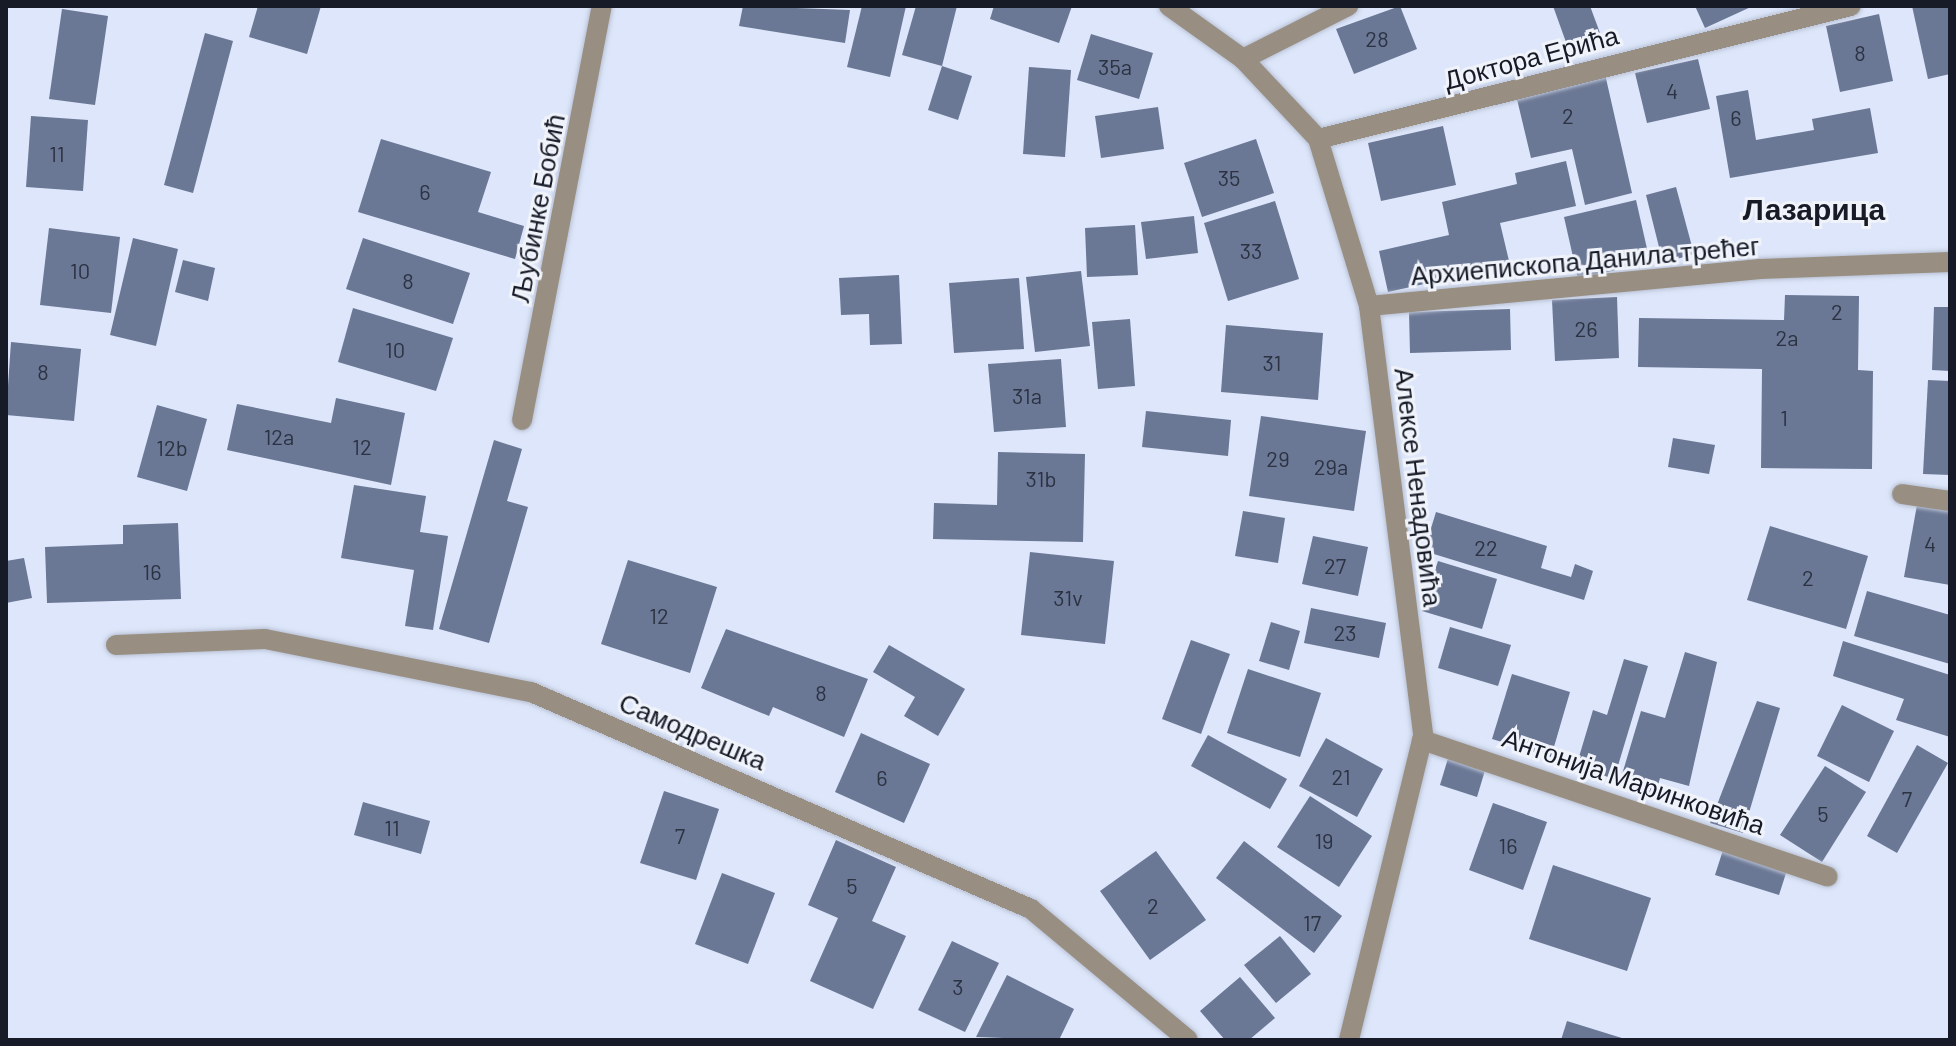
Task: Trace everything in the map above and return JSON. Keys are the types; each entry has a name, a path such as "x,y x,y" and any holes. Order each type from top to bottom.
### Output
{"street":[{"name":"Љубинке Бобић","path":"522,420 602,6"},
{"name":"Алексе Ненадовића","path":"1169,6 1243,59 1318,139 1369,306 1422,740 1349,1040"},
{"path":"1243,59 1348,6"},
{"name":"Доктора Ерића","path":"1318,139 1851,6"},
{"name":"Архиепископа Данила трећег","path":"1369,306 1760,269 1950,262"},
{"path":"1902,494 1950,501"},
{"name":"Самодрешка","path":"116,645 265,639 531,692 1031,909 1188,1040"},
{"name":"Антонија Маринковића","path":"1422,740 1828,877"}],"building":[{"path":"258,6 321,6 307,54 249,37"},
{"path":"743,6 850,10 845,43 739,26"},
{"path":"862,6 906,6 890,77 847,67"},
{"path":"916,6 957,6 942,66 902,55"},
{"path":"994,6 1072,6 1059,43 990,19"},
{"path":"1400,6 1417,49 1354,74 1336,29"},
{"path":"1553,6 1590,6 1600,33 1567,45"},
{"path":"1695,6 1753,6 1705,28"},
{"path":"1912,6 1950,6 1950,74 1928,79"},
{"path":"62,9 108,16 95,105 49,99"},
{"path":"1879,14 1893,81 1840,92 1826,26"},
{"path":"205,33 233,41 193,193 164,185"},
{"path":"1091,34 1153,53 1139,99 1077,80"},
{"path":"1698,59 1710,109 1647,123 1635,73"},
{"path":"942,66 972,76 958,120 928,110"},
{"path":"1029,67 1071,70 1065,157 1023,154"},
{"path":"1605,74 1632,193 1585,205 1572,149 1531,158 1516,95"},
{"path":"1748,90 1756,140 1814,130 1812,119 1870,108 1878,153 1730,178 1716,96"},
{"path":"1158,107 1164,149 1101,158 1095,116"},
{"path":"31,116 88,120 83,191 26,187"},
{"path":"1443,126 1456,185 1381,201 1368,143"},
{"path":"381,139 491,172 478,212 524,226 515,259 358,212"},
{"path":"1256,139 1274,193 1202,217 1184,163"},
{"path":"1566,161 1576,206 1500,223 1510,265 1388,292 1379,251 1449,235 1442,202 1517,184 1515,173"},
{"path":"1676,187 1694,254 1663,263 1646,195"},
{"path":"1636,200 1650,262 1578,279 1564,217"},
{"path":"1275,201 1299,279 1228,301 1204,223"},
{"path":"1194,216 1198,253 1146,259 1141,222"},
{"path":"1135,225 1138,275 1087,277 1085,228"},
{"path":"49,228 120,237 111,313 40,305"},
{"path":"133,238 178,249 156,346 110,335"},
{"path":"363,238 470,273 453,324 346,289"},
{"path":"183,260 215,268 208,301 175,292"},
{"path":"1081,271 1090,346 1035,352 1026,277"},
{"path":"899,275 902,344 870,345 869,314 841,315 839,278"},
{"path":"1019,278 1024,349 954,353 949,283"},
{"path":"1785,295 1859,296 1858,370 1873,371 1872,469 1761,468 1762,369 1638,367 1639,318 1784,320"},
{"path":"1617,297 1619,358 1555,361 1552,300"},
{"path":"1934,307 1950,307 1950,371 1932,370"},
{"path":"353,308 453,338 436,391 338,362"},
{"path":"1510,309 1511,350 1410,353 1409,312"},
{"path":"1130,319 1135,386 1098,389 1092,322"},
{"path":"1226,325 1323,333 1318,400 1221,392"},
{"path":"11,342 81,349 74,421 6,415"},
{"path":"1061,359 1066,427 994,432 988,364"},
{"path":"1928,380 1950,381 1950,475 1923,474"},
{"path":"336,398 405,413 391,485 227,450 237,404 331,423"},
{"path":"157,405 207,419 187,491 137,477"},
{"path":"1146,411 1231,420 1228,456 1142,447"},
{"path":"1261,416 1366,431 1354,511 1249,496"},
{"path":"1673,438 1715,445 1709,474 1668,467"},
{"path":"494,440 522,449 507,501 528,507 489,643 439,629"},
{"path":"998,452 1085,454 1083,542 933,539 934,503 997,505"},
{"path":"354,485 426,496 420,532 448,536 433,630 405,626 414,570 341,558"},
{"path":"1917,505 1950,511 1950,585 1904,577"},
{"path":"1243,511 1285,518 1278,563 1235,556"},
{"path":"1436,512 1547,546 1541,568 1571,577 1575,564 1593,571 1584,600 1424,551"},
{"path":"178,523 181,599 47,603 45,547 123,544 123,525"},
{"path":"1770,526 1868,556 1846,629 1747,600"},
{"path":"1313,536 1368,547 1358,596 1302,584"},
{"path":"1030,552 1114,561 1105,644 1021,635"},
{"path":"24,558 32,598 6,603 6,561"},
{"path":"628,560 717,587 690,673 601,644"},
{"path":"1438,561 1497,579 1482,629 1422,611"},
{"path":"1867,591 1950,615 1950,664 1854,636"},
{"path":"1311,608 1386,623 1379,658 1304,643"},
{"path":"1271,622 1300,631 1289,670 1259,661"},
{"path":"1450,627 1511,645 1498,686 1438,668"},
{"path":"726,629 868,679 844,737 773,707 769,716 701,688"},
{"path":"1191,640 1230,654 1201,734 1162,719"},
{"path":"1843,641 1950,675 1950,737 1896,720 1904,699 1833,676"},
{"path":"889,645 965,689 938,736 904,716 915,697 873,672"},
{"path":"1685,652 1717,662 1689,786 1660,778 1654,799 1618,788 1641,711 1665,718"},
{"path":"1624,659 1648,666 1614,779 1576,767 1593,710 1607,715"},
{"path":"1248,669 1321,693 1300,757 1227,733"},
{"path":"1512,674 1570,692 1551,757 1492,739"},
{"path":"1757,701 1780,708 1743,833 1710,823"},
{"path":"1842,705 1894,731 1869,782 1817,756"},
{"path":"861,733 930,764 904,823 835,792"},
{"path":"1208,735 1287,779 1270,809 1191,766"},
{"path":"1326,738 1383,769 1357,817 1299,786"},
{"path":"1917,745 1948,763 1897,853 1867,836"},
{"path":"1449,755 1486,767 1477,797 1440,785"},
{"path":"1825,766 1866,792 1822,862 1780,835"},
{"path":"664,791 719,809 696,880 640,863"},
{"path":"1310,796 1372,836 1339,887 1277,847"},
{"path":"363,802 430,821 421,854 354,835"},
{"path":"1493,803 1547,822 1523,890 1469,870"},
{"path":"836,840 896,867 872,921 906,936 873,1009 810,981 838,918 808,905"},
{"path":"1244,841 1342,916 1314,953 1216,878"},
{"path":"1723,850 1787,870 1779,895 1715,875"},
{"path":"1156,851 1206,920 1150,960 1100,891"},
{"path":"1553,865 1651,898 1627,971 1529,939"},
{"path":"722,873 775,893 748,964 695,944"},
{"path":"1280,936 1311,974 1276,1003 1244,965"},
{"path":"952,941 999,963 965,1032 918,1010"},
{"path":"1007,975 1074,1009 1059,1040 976,1037"},
{"path":"1240,977 1275,1018 1249,1040 1225,1040 1200,1011"},
{"path":"1567,1021 1625,1039 1625,1040 1561,1040"}],"district":[{"name":"Лазарица","path":"1814,208"}]}
